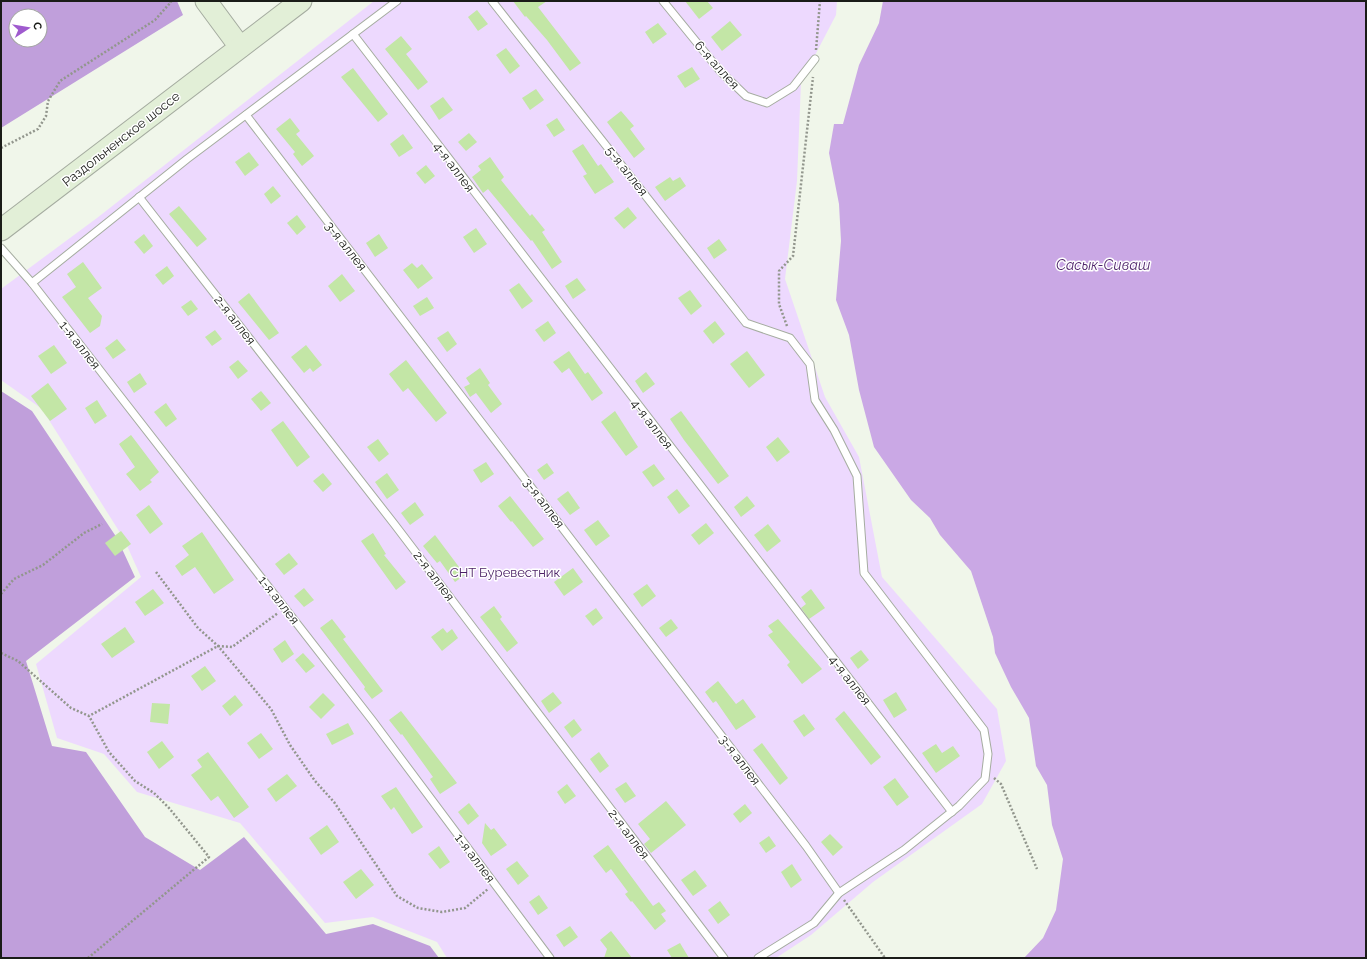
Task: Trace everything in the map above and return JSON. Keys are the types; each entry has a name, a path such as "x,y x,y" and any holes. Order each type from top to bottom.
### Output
{"main road":[{"path":"206,1 240,47"},
{"name":"Раздольненское шоссе","path":"1,230 301,1"}],"lane":[{"path":"32,283 139,197 397,1"},
{"name":"5-я аллея","path":"492,1 746,324 791,338"},
{"name":"6-я аллея","path":"664,1 720,71 746,96 767,103 793,88 815,59"},
{"name":"4-я аллея","path":"353,34 952,812"},
{"name":"3-я аллея","path":"246,115 767,796 839,893"},
{"name":"2-я аллея","path":"139,197 395,525 724,958"},
{"name":"1-я аллея","path":"1,248 32,283 372,720 550,958"},
{"path":"758,958 814,923 839,893 904,850 952,812 985,779 988,754 984,730 864,573 857,476 834,430 815,400 810,364 791,338"}],"path":[{"path":"1,148 38,129 46,116 48,100 60,81 155,20 171,2 170,1"},
{"path":"791,338 779,304 779,270 793,256 820,1"},
{"path":"1,594 14,579 43,565 84,533 102,524"},
{"path":"156,572 198,628 218,646 271,709 290,745 315,781 334,802 397,896 418,908 442,912 465,908 495,884"},
{"path":"89,716 218,646 232,648 284,608"},
{"path":"1,653 18,661 71,708 89,716 109,752 135,781 154,793 169,808 209,857 88,958"},
{"path":"986,772 1001,784 1037,869"},
{"path":"839,893 885,958"}],"green space":[{"name":"СНТ Буревестник","path":"374,1 837,1 836,15 801,82 797,181 785,279 825,397 859,457 882,577 997,709 1006,761 982,804 873,882 811,935 776,958 447,958 437,942 373,917 325,923 240,823 137,792 104,754 57,738 36,664 141,577 124,539 42,409 1,380 1,289 97,218"}],"shaded area":[{"path":"1,1 177,1 183,15 1,128"},
{"path":"1,391 32,411 117,538 135,577 26,661 52,746 86,752 145,837 200,870 244,837 326,934 373,924 430,946 439,958 1,958"}],"water":[{"name":"Сасык-Сиваш","path":"883,1 1366,1 1366,958 1024,958 1043,938 1056,910 1063,859 1052,825 1047,785 1036,766 1029,718 1011,687 995,653 993,637 971,571 940,535 930,518 911,500 874,447 859,390 849,335 836,300 841,241 839,204 829,153 834,124 843,124 859,65 879,23"}],"building":[{"path":"513,1 547,1 538,7 581,63 570,71 547,40 526,16 525,17"},
{"path":"685,1 707,1 713,8 699,19"},
{"path":"477,10 488,24 478,31 468,17"},
{"path":"730,21 742,35 722,51 711,37"},
{"path":"658,23 667,34 653,44 645,32"},
{"path":"401,36 412,49 406,54 428,82 418,90 385,49"},
{"path":"506,48 520,66 510,74 496,55"},
{"path":"692,67 700,79 685,88 677,76"},
{"path":"353,68 388,114 378,122 341,77"},
{"path":"536,89 544,100 530,110 522,98"},
{"path":"443,97 453,110 439,120 430,106"},
{"path":"621,111 634,126 630,129 645,149 634,158 607,122"},
{"path":"290,118 300,131 296,134 314,156 302,166 293,154 295,152 276,129"},
{"path":"557,118 565,130 554,137 546,125"},
{"path":"469,133 477,142 466,151 458,142"},
{"path":"403,134 413,148 399,157 390,144"},
{"path":"583,144 598,166 601,164 614,182 595,194 583,176 587,174 572,151"},
{"path":"249,152 259,165 245,176 235,162"},
{"path":"490,157 504,177 501,180 530,216 532,214 545,230 542,232 562,262 552,269 532,240 531,241 488,189 483,193 472,177 481,170 478,166"},
{"path":"426,165 435,176 425,184 416,173"},
{"path":"670,177 673,181 680,177 686,186 665,201 655,187"},
{"path":"273,186 281,196 271,204 264,194"},
{"path":"179,206 207,239 197,247 169,214"},
{"path":"628,207 637,218 624,229 614,218"},
{"path":"297,215 306,227 297,235 287,223"},
{"path":"476,228 487,244 474,253 463,237"},
{"path":"144,234 153,246 144,254 134,242"},
{"path":"379,234 388,248 375,257 366,243"},
{"path":"719,239 727,250 714,259 707,248"},
{"path":"83,262 102,288 88,298 102,316 100,326 90,333 62,297 76,287 67,274"},
{"path":"412,263 417,268 422,264 433,278 418,289 403,270"},
{"path":"167,266 174,276 163,285 155,275"},
{"path":"342,274 355,291 340,302 328,286"},
{"path":"577,278 586,290 573,299 565,286"},
{"path":"519,283 533,301 522,309 509,290"},
{"path":"690,290 702,306 691,315 678,298"},
{"path":"249,293 279,333 269,340 238,302"},
{"path":"427,297 434,308 420,316 413,306"},
{"path":"191,300 198,309 188,316 181,307"},
{"path":"548,321 556,333 544,342 535,330"},
{"path":"715,321 725,334 713,344 703,331"},
{"path":"215,330 222,339 212,346 205,337"},
{"path":"448,331 457,344 447,352 437,338"},
{"path":"117,339 126,350 113,359 105,348"},
{"path":"54,345 67,363 51,374 38,356"},
{"path":"306,345 322,365 313,372 310,368 304,373 291,357"},
{"path":"569,351 585,374 588,372 603,393 592,401 569,368 562,373 553,362"},
{"path":"747,351 765,375 749,388 730,364"},
{"path":"238,360 248,371 238,379 229,367"},
{"path":"406,360 447,413 436,422 408,388 403,392 389,374"},
{"path":"480,368 490,383 488,385 502,404 491,413 476,393 470,397 464,387 470,384 466,378"},
{"path":"646,372 655,384 643,393 635,381"},
{"path":"140,373 147,384 134,393 127,382"},
{"path":"48,383 67,409 50,421 31,396"},
{"path":"261,391 271,403 261,411 251,399"},
{"path":"97,400 107,416 95,424 85,408"},
{"path":"166,403 177,419 166,427 154,412"},
{"path":"615,411 638,447 626,456 601,422"},
{"path":"681,411 729,476 718,484 684,440 670,419"},
{"path":"283,421 310,457 297,467 271,430"},
{"path":"131,435 159,472 150,480 152,482 140,491 126,474 135,467 119,444"},
{"path":"778,437 790,452 777,462 766,447"},
{"path":"378,439 389,454 379,462 367,447"},
{"path":"486,462 494,474 481,483 473,470"},
{"path":"547,463 554,473 544,480 537,470"},
{"path":"654,464 665,479 653,487 642,472"},
{"path":"323,473 332,484 323,492 313,481"},
{"path":"387,473 399,490 387,499 375,482"},
{"path":"677,489 690,506 679,514 667,497"},
{"path":"568,491 580,508 570,515 557,499"},
{"path":"510,496 544,539 533,547 498,506"},
{"path":"747,496 755,506 741,517 734,507"},
{"path":"415,502 424,515 410,525 401,513"},
{"path":"149,505 163,524 150,534 136,515"},
{"path":"598,520 610,536 596,546 584,530"},
{"path":"706,523 714,533 699,545 691,535"},
{"path":"768,524 781,541 767,552 754,535"},
{"path":"121,531 131,544 115,556 105,543"},
{"path":"202,532 234,580 214,594 195,567 182,576 175,566 189,555 182,546"},
{"path":"373,533 386,554 384,555 406,582 396,590 361,541"},
{"path":"435,535 465,575 455,582 440,561 437,563 423,546"},
{"path":"289,553 298,564 284,575 275,564"},
{"path":"573,568 583,582 564,596 554,582"},
{"path":"647,584 656,596 642,607 633,594"},
{"path":"304,588 314,600 304,607 294,596"},
{"path":"153,589 164,603 145,616 135,602"},
{"path":"811,589 825,608 809,619 801,608 806,604 801,597"},
{"path":"494,606 502,617 500,619 518,643 507,652 480,617"},
{"path":"596,608 603,618 593,626 585,616"},
{"path":"332,619 346,637 343,639 383,691 372,699 364,689 365,687 320,628"},
{"path":"671,619 678,628 666,637 659,628"},
{"path":"778,619 822,669 802,684 787,665 790,662 768,635 773,632 768,626"},
{"path":"125,627 135,642 112,658 101,644"},
{"path":"443,628 447,633 452,629 458,638 442,651 431,637"},
{"path":"285,640 294,654 282,663 273,649"},
{"path":"861,650 869,660 858,669 850,658"},
{"path":"303,653 315,666 306,673 295,660"},
{"path":"205,666 216,681 202,691 191,676"},
{"path":"718,681 736,704 743,699 756,717 736,730 716,701 713,703 705,692"},
{"path":"553,692 562,703 549,713 541,701"},
{"path":"896,692 907,710 894,718 883,700"},
{"path":"323,693 335,705 321,719 309,707"},
{"path":"235,695 243,705 230,716 222,706"},
{"path":"152,703 170,704 168,724 150,722"},
{"path":"401,711 457,783 440,794 430,779 433,777 402,734 401,735 389,720"},
{"path":"844,711 881,757 871,765 835,719"},
{"path":"804,714 815,729 804,737 793,721"},
{"path":"574,719 582,730 572,738 564,727"},
{"path":"348,723 354,734 332,745 326,734"},
{"path":"261,733 273,749 259,759 247,743"},
{"path":"162,741 174,757 159,769 147,752"},
{"path":"762,743 788,778 780,785 753,750"},
{"path":"936,744 942,753 953,746 960,756 936,773 922,753"},
{"path":"208,752 249,807 234,818 218,796 211,801 191,775 202,767 197,760"},
{"path":"599,752 609,766 600,773 590,759"},
{"path":"287,774 297,786 276,802 267,789"},
{"path":"895,778 909,797 897,806 883,787"},
{"path":"626,782 636,796 625,803 615,789"},
{"path":"567,784 576,796 565,804 557,792"},
{"path":"396,787 423,827 412,834 394,807 391,810 381,796"},
{"path":"666,801 686,825 651,853 644,844 650,839 638,824"},
{"path":"469,803 479,816 468,825 458,812"},
{"path":"745,804 752,813 740,823 733,814"},
{"path":"485,823 491,830 494,828 507,845 491,856 482,843"},
{"path":"327,825 339,842 321,855 309,838"},
{"path":"830,834 843,847 833,856 821,842"},
{"path":"769,836 776,846 766,853 759,843"},
{"path":"608,845 653,906 659,902 666,911 661,914 666,921 655,930 625,894 628,892 611,869 606,873 593,856"},
{"path":"439,846 450,862 440,869 428,854"},
{"path":"517,861 529,876 518,885 506,869"},
{"path":"792,864 802,880 791,888 781,872"},
{"path":"361,869 374,885 356,899 343,882"},
{"path":"695,870 707,886 693,896 681,880"},
{"path":"539,895 548,908 538,915 529,902"},
{"path":"720,901 730,915 718,924 708,910"},
{"path":"570,926 578,937 564,947 556,935"},
{"path":"611,931 632,958 604,958 607,949 600,940"},
{"path":"680,943 689,958 672,958 667,950"}]}
